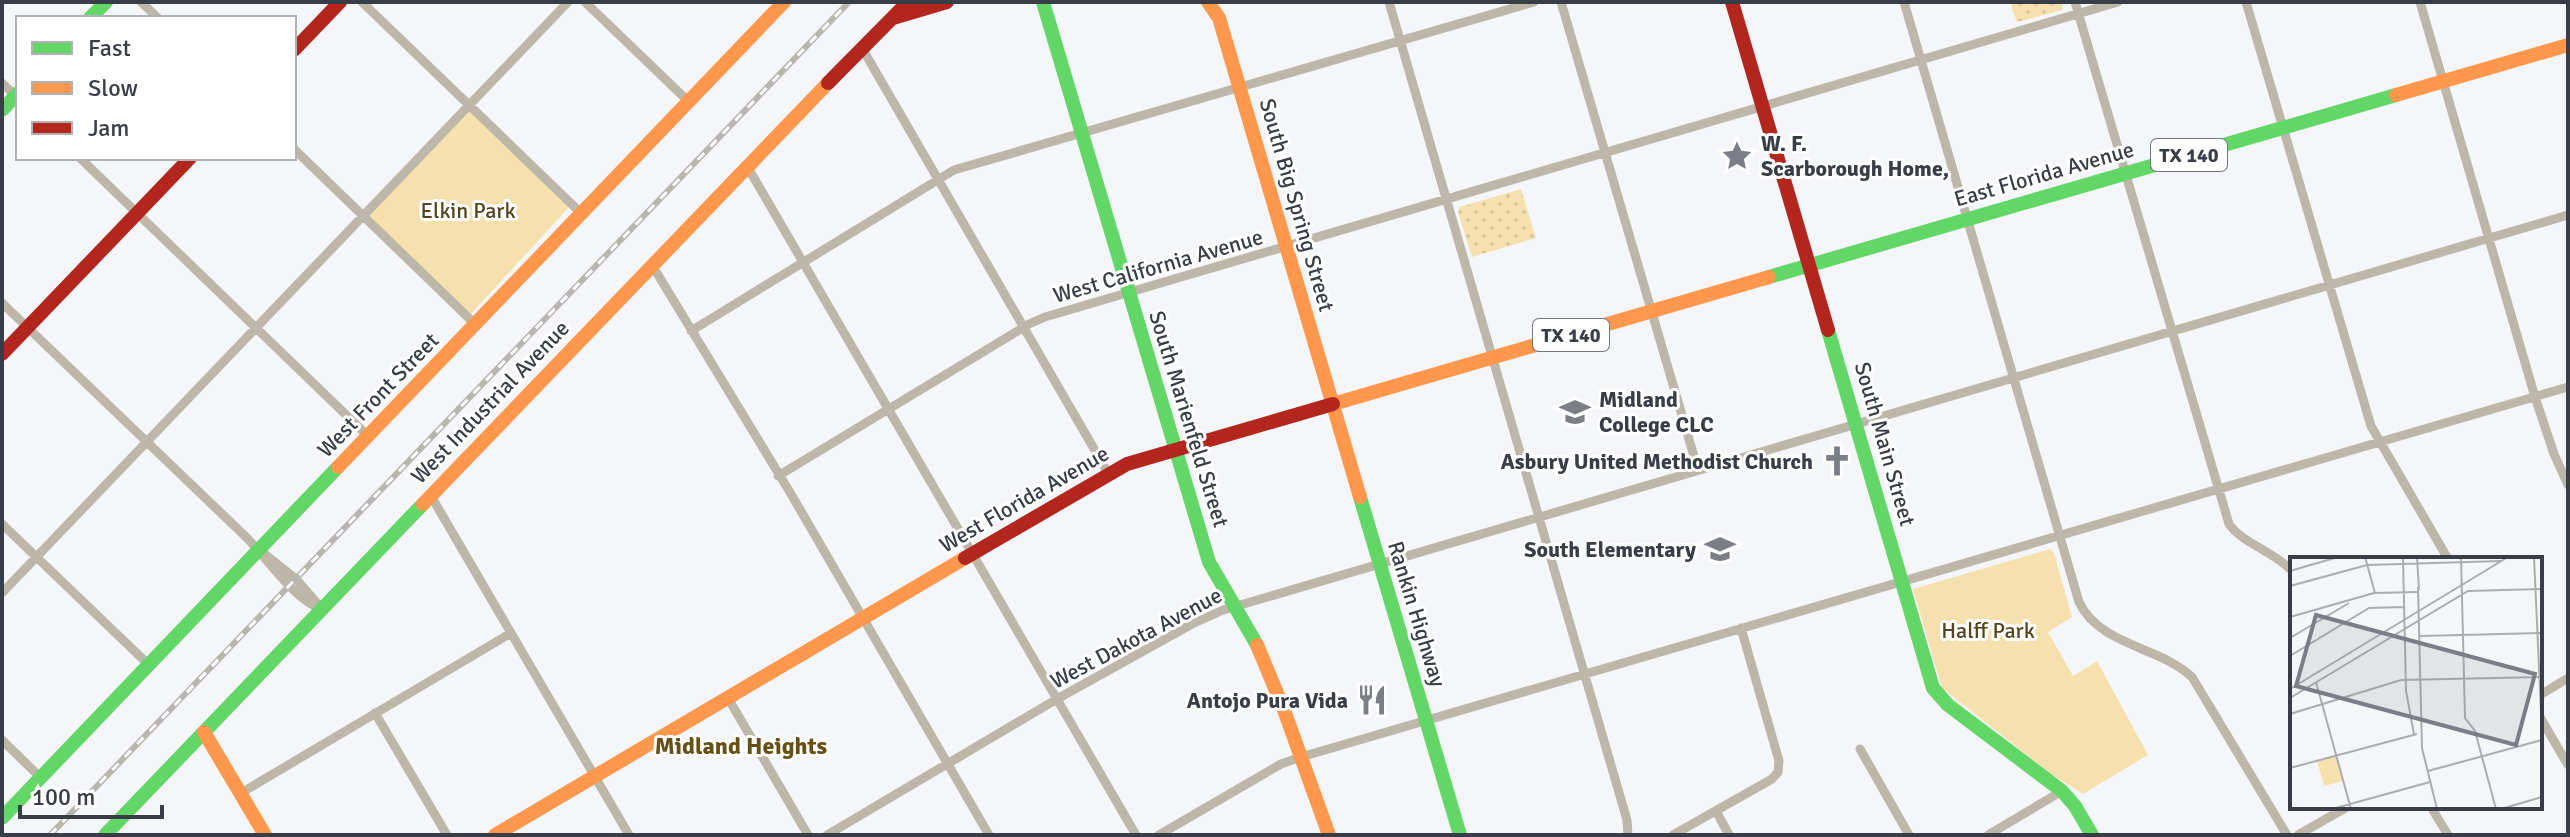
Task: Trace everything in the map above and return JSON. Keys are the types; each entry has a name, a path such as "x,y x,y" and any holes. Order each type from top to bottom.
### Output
{"main road":[{"path":"296,48 340,2"},
{"name":"West Front Street","path":"2,818 784,2"},
{"name":"West Industrial Avenue","path":"105,835 908,2"},
{"path":"891,18 947,2"},
{"name":"South Marienfeld Street","path":"1043,2 1174,450 1213,572 1253,637 1267,668 1329,835"},
{"name":"South Big Spring Street","path":"1208,2 1219,18 1333,404"},
{"name":"South Big Spring Street","path":"1219,18 1221,2"},
{"name":"South Main Street","path":"1732,2 1931,683 1937,695 2062,791 2092,835"},
{"name":"East Florida Avenue","path":"1810,266 2568,45"},
{"path":"2,354 188,160"},
{"name":"West Florida Avenue","path":"495,835 1127,464 1810,266"},
{"name":"Rankin Highway","path":"1333,404 1460,835"},
{"path":"204,732 265,835"}],"street":[{"path":"141,2 156,16"},
{"path":"362,2 582,214"},
{"path":"2,593 568,2"},
{"path":"585,2 690,103"},
{"path":"1389,2 1627,820 1628,835"},
{"path":"691,331 954,170 1534,2"},
{"path":"1561,2 1698,470"},
{"path":"1904,2 2079,602 2099,628 2170,661 2192,677 2287,835"},
{"path":"2075,2 2229,524 2242,539 2278,557 2290,569"},
{"name":"West California Avenue","path":"778,476 1045,317 2118,2"},
{"path":"2246,2 2371,426 2447,557"},
{"path":"2420,2 2535,397 2568,485"},
{"path":"862,48 1108,473"},
{"path":"296,151 476,325"},
{"path":"82,160 369,437"},
{"path":"747,166 1136,835"},
{"name":"West Dakota Avenue","path":"827,835 1057,699 1192,624 1233,606 2568,215"},
{"path":"652,265 989,835"},
{"path":"2,303 259,550 267,564 309,604 322,609"},
{"path":"1159,835 1281,764 1301,757 2568,387"},
{"path":"431,496 629,835"},
{"path":"2,524 149,665"},
{"path":"1673,835 1772,779 1779,769 1741,628"},
{"path":"241,793 511,633"},
{"path":"2542,694 2568,678"},
{"path":"728,698 808,835"},
{"path":"375,713 447,835"},
{"path":"2542,720 2568,765"},
{"path":"2,740 41,778"},
{"path":"1860,749 1909,835"},
{"path":"1988,835 2062,791"},
{"path":"2298,835 2344,809"},
{"path":"2432,809 2448,835"},
{"path":"1716,811 1729,835"}],"green space":[{"path":"2010,2 2063,2 2062,10 2017,22"},
{"name":"Elkin Park","path":"469,105 572,204 468,317 363,216"},
{"path":"1521,189 1536,238 1472,257 1458,212 1460,207"},
{"name":"Halff Park","path":"2050,549 2054,553 2072,617 2048,632 2073,676 2097,661 2148,755 2083,794 2051,774 1942,688 1913,589"}],"railway":[{"path":"50,835 849,2"}],"traffic: fast":[{"path":"92,16 106,2"},
{"path":"1043,2 1209,562 1257,645"},
{"path":"2,110 16,95"},
{"path":"1769,277 2396,95"},
{"path":"1828,330 1933,688 1948,705 2062,791 2092,835"},
{"path":"2,818 338,467"},
{"path":"1360,497 1460,835"},
{"path":"105,835 423,504"}],"traffic: slow":[{"path":"338,467 784,2"},
{"path":"1208,2 1219,18 1360,497"},
{"path":"2396,95 2568,45"},
{"path":"423,504 828,83"},
{"path":"1333,404 1769,277"},
{"path":"495,835 965,558"},
{"path":"1257,645 1329,835"},
{"path":"204,732 265,835"}],"traffic: jam":[{"path":"296,48 340,2"},
{"path":"828,83 908,2"},
{"path":"893,18 947,2"},
{"path":"1732,2 1828,330"},
{"path":"2,354 188,160"},
{"path":"965,558 1127,464 1333,404"}],"place":[{"name":"W. F. Scarborough Home,","path":"1737,156"},
{"name":"Midland College CLC","path":"1575,412"},
{"name":"Asbury United Methodist Church","path":"1837,461"},
{"name":"South Elementary","path":"1720,549"},
{"name":"Antojo Pura Vida","path":"1372,700"}],"district":[{"name":"Midland Heights","path":"741,746"}]}
